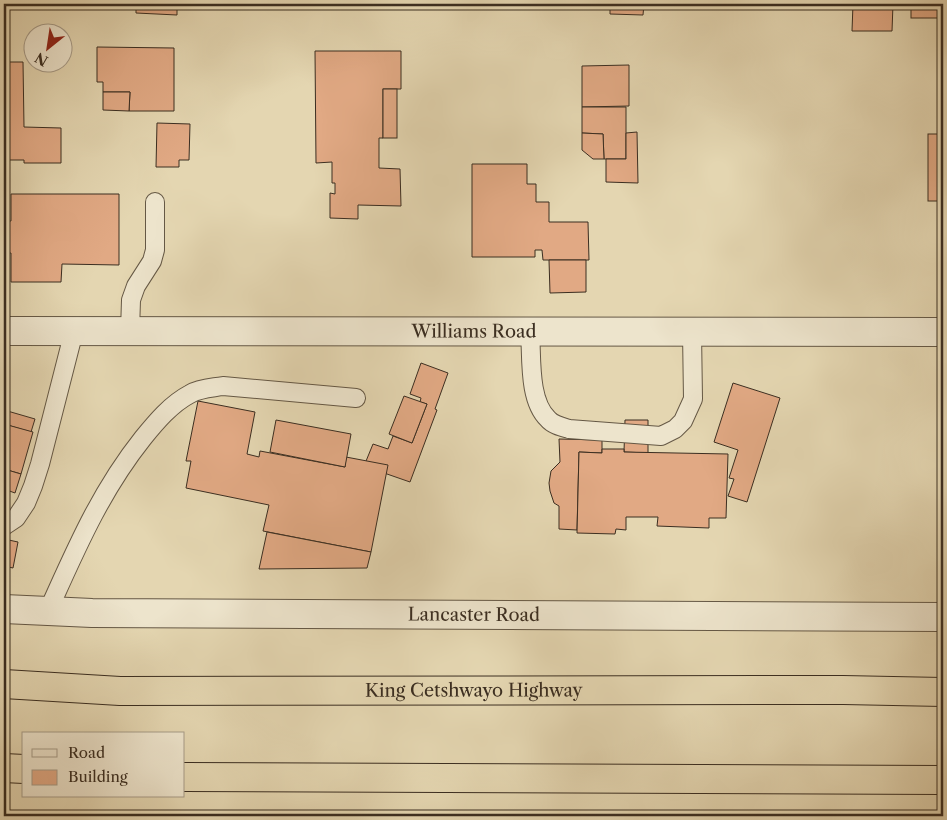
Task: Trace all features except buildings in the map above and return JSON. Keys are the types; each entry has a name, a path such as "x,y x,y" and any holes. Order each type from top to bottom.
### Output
{"highway":[{"name":"King Cetshwayo Highway","path":"4,684 120,691 843,690 943,692"},
{"path":"4,768 22,770"},
{"path":"185,777 943,780"}],"street":[{"name":"Williams Road","path":"4,331 943,332"},
{"name":"Lancaster Road","path":"4,608 102,613 943,617"}],"lane":[{"path":"130,331 131,300 136,286 152,261 155,250 155,202"},
{"path":"4,526 16,518 26,503 33,486 74,331"},
{"path":"530,331 536,401 548,420 555,425 569,429 661,436 675,429 683,421 693,399 692,332"},
{"path":"48,611 96,506 124,462 170,408 190,394 204,388 223,386 356,398"}]}
